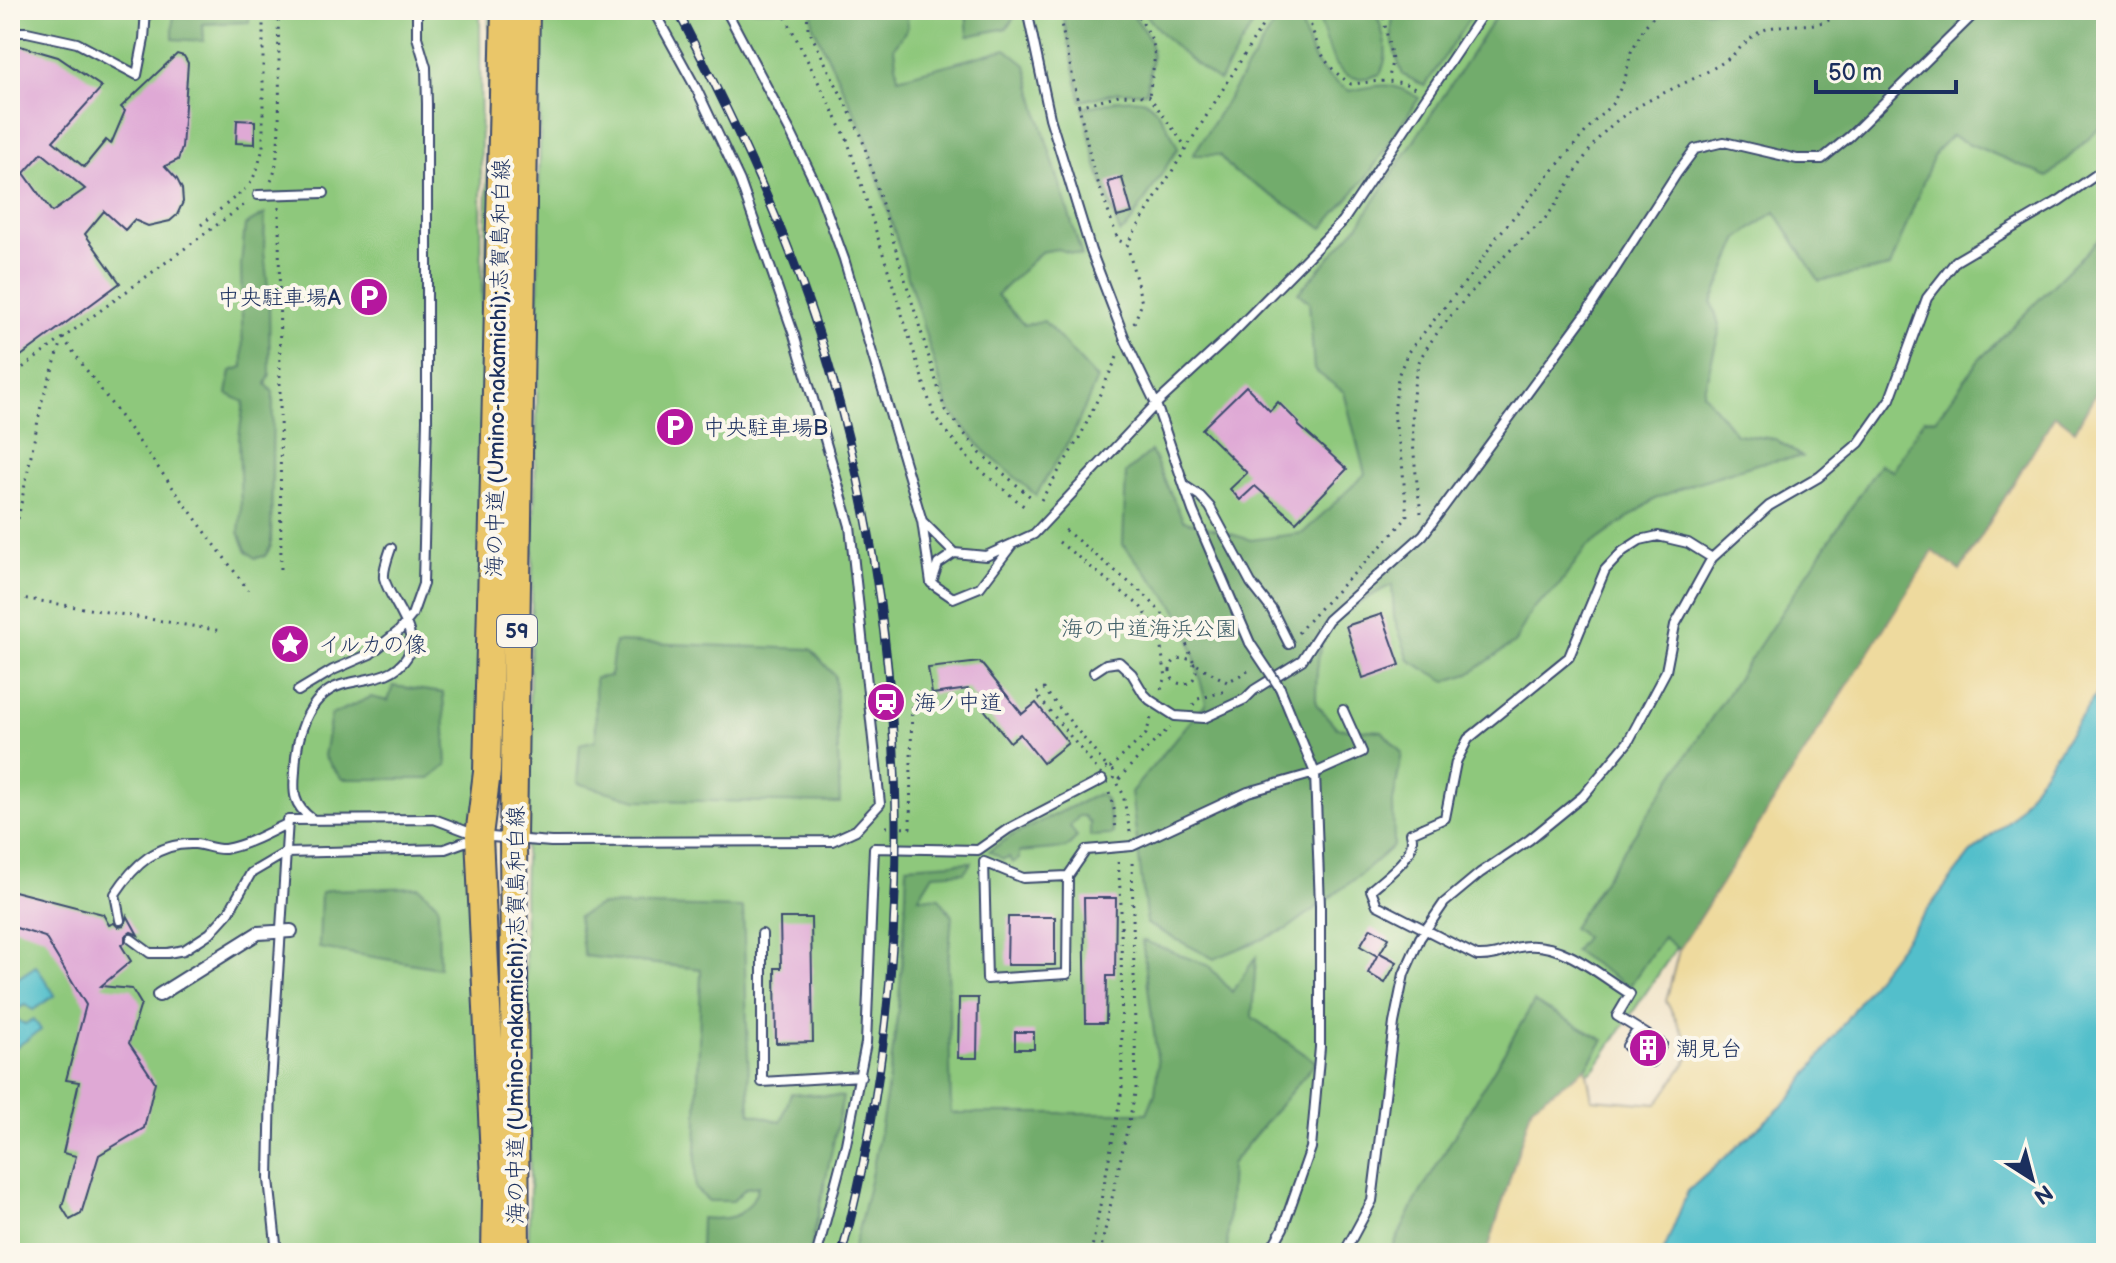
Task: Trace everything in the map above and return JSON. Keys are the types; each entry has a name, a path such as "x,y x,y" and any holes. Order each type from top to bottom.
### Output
{"main road":[{"name":"海の中道 (Umino-nakamichi);志賀島和白線","path":"495,1253 495,1185 479,836 487,772 505,10"},
{"name":"海の中道 (Umino-nakamichi);志賀島和白線","path":"516,1253 513,837 526,10"}],"street":[{"path":"159,995 258,933 287,931"}],"lane":[{"path":"10,32 27,32 77,43 137,75 146,10"},
{"path":"298,691 333,670 370,654 406,622 423,584 427,420 427,104 426,67 417,37 417,10"},
{"path":"120,920 115,894 129,874 166,845 207,845 221,850 242,844 288,822 312,819 434,819 479,836 551,842 832,841 856,830 880,804 850,526 794,335 740,181 697,90 653,10"},
{"path":"726,10 820,193 844,259 922,521 931,583 953,598 980,587 1012,546"},
{"path":"1027,10 1050,118 1091,251 1126,342 1156,404 1184,485 1250,643 1280,688 1315,773 1321,1032 1311,1148 1283,1228 1269,1253"},
{"path":"922,521 954,553 986,556 1034,534 1156,404 1230,336 1343,221 1485,10"},
{"path":"1094,672 1106,664 1119,662 1132,674 1150,700 1175,716 1204,718 1245,699 1302,660 1328,620 1423,535 1588,311 1695,149 1724,142 1797,159 1822,159 1850,136 1978,10"},
{"path":"1344,1253 1372,1201 1394,1023 1404,974 1426,928 1444,903 1583,796 1628,742 1666,671 1675,625 1712,558 1769,506 1819,477 1859,443 1890,399 1927,298 1956,261 2060,200 2106,168"},
{"path":"258,195 324,193"},
{"path":"1184,485 1210,507 1251,583 1272,610 1289,644"},
{"path":"1638,1029 1617,1016 1630,994 1559,950 1524,946 1494,957 1477,956 1377,905 1371,890 1407,857 1413,840 1411,833 1445,818 1456,762 1468,739 1569,657 1605,570 1623,551 1640,540 1658,536 1688,543 1712,558"},
{"path":"312,819 300,810 293,796 296,744 309,713 323,694 339,685 376,678 393,671 408,657 411,644 406,622 383,574 391,548"},
{"path":"931,583 938,564 954,553"},
{"path":"978,850 984,862 987,979 1067,974 1068,876 1086,850 1132,846 1248,792 1315,773 1362,752 1343,710"},
{"path":"817,1253 861,1076 870,985 874,848 978,850 1008,829 1105,779"},
{"path":"277,1253 269,1166 271,1083 287,931 285,853 288,822"},
{"path":"131,939 150,953 184,950 210,933 229,912 251,873 285,853 445,849 479,836"},
{"path":"984,862 1023,878 1068,876"},
{"path":"762,934 762,1082 861,1076"}],"path":[{"path":"201,225 249,186 257,170 263,148 263,10"},
{"path":"10,377 269,185 277,166 278,10"},
{"path":"782,10 847,139 934,416 972,463 1026,508"},
{"path":"807,10 808,28 861,135 945,410 981,454 1033,499"},
{"path":"1058,10 1092,165 1111,225 1118,240 1127,244"},
{"path":"1133,10 1154,41 1156,53 1149,96 1186,147"},
{"path":"1041,500 1081,435 1142,303 1127,244 1272,10"},
{"path":"1305,10 1324,60 1351,84 1389,79 1402,81 1429,97"},
{"path":"1382,10 1392,60 1389,79"},
{"path":"1289,644 1321,605 1376,554 1407,517 1394,415 1398,376 1408,352 1475,270 1496,238 1613,103 1625,79 1631,52 1645,26 1659,10"},
{"path":"1422,522 1414,423 1415,382 1420,359 1438,333 1503,258 1545,220 1568,189 1589,147 1615,122 1725,61 1758,33 1775,27 1833,20 1843,10"},
{"path":"1078,106 1119,95 1149,96"},
{"path":"279,194 281,575"},
{"path":"10,558 42,401 63,338"},
{"path":"63,338 248,590"},
{"path":"1065,530 1147,597 1183,636 1194,663 1196,673 1191,682 1181,684 1172,679 1170,669 1175,660 1185,658 1194,663 1227,682 1253,669"},
{"path":"1059,542 1140,606 1158,631 1166,677 1161,691"},
{"path":"10,596 222,631"},
{"path":"1123,794 1105,779 1036,694 1044,689 1109,768 1146,734 1156,705"},
{"path":"1189,710 1198,699 1229,690"},
{"path":"886,827 910,828 912,693"},
{"path":"1116,777 1178,720"},
{"path":"1100,1253 1136,1089 1132,846 1123,794 1117,782 1127,769"},
{"path":"1091,1253 1122,1090 1121,904 1114,809 1105,779"}],"green space":[{"path":"10,10 480,10 482,324 486,258 489,10 496,10 487,1253 10,1253"},
{"path":"173,10 249,10 249,22 203,24 204,41 173,39"},
{"name":"海の中道海浜公園","path":"541,10 2106,10 2106,398 1959,580 1935,564 1595,1068 1545,1106 1493,1253 528,1253 530,1188 524,894 537,404"},
{"path":"812,10 906,10 908,27 894,48 898,78 1006,49 1026,65 1082,256 1057,249 1041,252 997,295 1024,325 1044,321 1097,379 1074,432 1036,495 984,451 948,408 864,132 813,26"},
{"path":"966,10 1016,10 1017,13 1007,28 968,36"},
{"path":"1062,10 1128,10 1145,31 1151,48 1146,92 1119,92 1081,101"},
{"path":"1143,10 1262,10 1219,81 1178,49"},
{"path":"1283,10 1298,12 1314,59 1337,83 1350,91 1393,86 1419,98 1369,174 1323,228 1233,171 1219,155 1193,155"},
{"path":"1315,10 1376,10 1386,50 1380,74 1350,77 1341,70 1334,61"},
{"path":"1396,10 1475,10 1425,86 1403,75 1400,68 1392,34"},
{"path":"1500,10 2106,10 2106,122 2048,177 1951,136 1935,152 1890,267 1819,281 1775,212 1739,238 1712,302 1720,329 1703,393 1736,434 1775,439 1802,457 1760,463 1655,499 1585,549 1558,587 1532,609 1515,642 1469,674 1446,681 1409,660 1394,617 1392,585 1347,612 1326,634 1320,649 1316,704 1337,728 1382,731 1402,753 1393,802 1394,845 1359,876 1287,929 1214,959 1147,924 1131,792 1206,703 1186,624 1166,595 1123,545 1126,473 1151,451 1183,520 1251,540 1303,533 1365,474 1344,392 1314,370 1309,302 1298,293 1358,226"},
{"path":"1120,100 1140,100 1150,104 1178,148 1128,227 1120,233 1096,163 1083,108"},
{"path":"265,214 270,375 266,384 273,392 271,546 265,556 255,558 246,550 239,532 239,437 244,402 227,394 231,371 243,367 241,265 245,225"},
{"path":"2106,232 2106,375 2075,430 2055,415 1960,571 1933,552 1679,950 1663,937 1629,987 1574,951 1585,937 1572,928 1880,464 1893,471 1924,419 1936,419 1979,360"},
{"path":"615,642 811,649 835,676 840,803 637,800 577,783 580,744 596,740 595,678 610,676"},
{"path":"393,686 443,693 447,765 430,779 342,779 324,756 331,715 371,697 388,701"},
{"path":"1098,794 1106,799 1113,833 1110,835 1090,836 1090,823 1084,816 1079,816 1070,826 1077,837 1066,848 1019,852 1019,859 1012,863 1009,857 1003,859 989,851 1013,835"},
{"path":"972,862 964,872 933,874 919,897 939,898 952,916 948,963 951,1113 1147,1113 1155,1094 1158,1064 1142,940 1209,966 1232,992 1256,957 1252,1017 1316,1062 1231,1164 1227,1253 852,1253 875,1157 892,1061 902,964 907,866"},
{"path":"419,887 438,905 439,968 319,948 321,893 328,890"},
{"path":"600,905 743,908 750,1113 781,1122 791,1093 843,1097 810,1253 700,1253 701,1218 721,1219 737,1215 744,1211 758,1186 746,1188 733,1201 709,1201 695,1189 701,969 584,956 578,917"},
{"path":"1534,1002 1604,1040 1586,1068 1532,1106 1487,1253 1390,1253 1416,1200"}],"sand":[{"path":"2106,375 2106,680 2013,817 1970,854 1877,976 1791,1098 1688,1191 1663,1253 1487,1253 1532,1106 1586,1068 1592,1099 1657,1104 1693,1052 1666,1001 1679,950 1933,551 1960,571 2055,415 2075,430"}],"water":[{"path":"2106,680 2106,1253 1663,1253 1688,1191 1791,1098 1877,976 1970,854 2013,817"},
{"path":"36,966 55,995 33,1010 25,1005 17,1009 19,1021 25,1024 34,1019 41,1030 12,1050 10,993 16,987 15,980"}],"building":[{"path":"10,43 58,57 102,87 53,141 84,167 106,140 111,144 125,111 121,107 177,54 184,56 188,63 182,148 178,160 165,166 182,189 183,202 177,215 170,221 148,226 134,220 125,230 104,211 85,234 120,283 10,364","holes":["42,153 85,189 52,212 24,173"]},
{"path":"237,120 255,121 255,144 236,143"},
{"path":"1122,178 1132,213 1117,217 1108,182"},
{"path":"1246,386 1270,411 1278,402 1298,425 1347,469 1296,522 1255,486 1240,500 1230,489 1247,473 1202,429"},
{"path":"1382,614 1400,665 1363,678 1346,626"},
{"path":"980,662 1022,714 1036,703 1068,743 1043,763 1020,734 1010,742 968,689 932,694 928,668"},
{"path":"10,890 103,914 109,925 114,923 118,927 124,926 127,915 138,935 131,932 125,936 125,943 121,945 131,961 101,986 132,989 141,1004 129,1043 155,1082 144,1128 99,1155 81,1214 70,1220 62,1207 76,1156 63,1153 79,1082 66,1080 86,1005 45,937 10,926"},
{"path":"1084,898 1116,898 1115,976 1107,976 1106,1023 1086,1023"},
{"path":"1008,917 1055,917 1055,965 1007,965"},
{"path":"780,918 811,918 813,1042 776,1043 775,968 781,968"},
{"path":"1371,928 1389,938 1380,953 1397,962 1385,983 1368,973 1377,956 1360,946"},
{"path":"959,998 978,998 977,1058 958,1058"},
{"path":"1015,1032 1034,1032 1034,1049 1015,1049"}],"railway":[{"path":"677,10 762,184 815,320 857,475 877,585 890,697 896,809 894,921 884,1033 867,1144 842,1253"}],"place":[{"name":"中央駐車場A","path":"369,297"},
{"name":"中央駐車場B","path":"675,427"},
{"name":"イルカの像","path":"290,644"},
{"name":"海ノ中道","path":"886,702"},
{"name":"潮見台","path":"1648,1048"}]}
